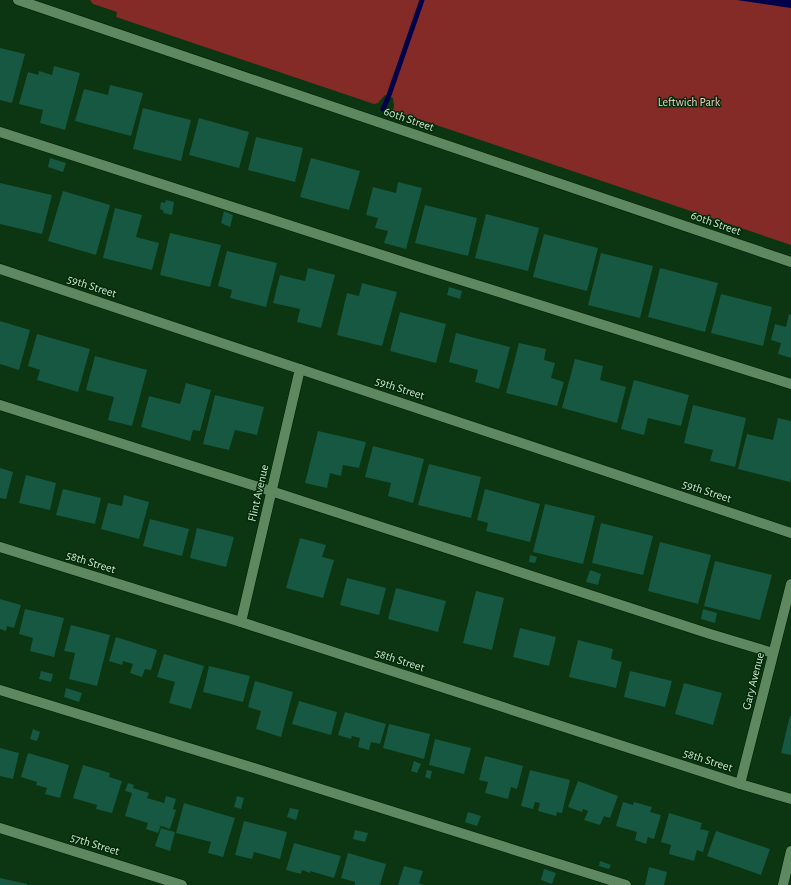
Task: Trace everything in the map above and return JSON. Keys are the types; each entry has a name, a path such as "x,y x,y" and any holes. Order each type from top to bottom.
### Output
{"street":[{"name":"60th Street","path":"18,0 791,262"},
{"path":"0,132 416,266 791,384"},
{"name":"59th Street","path":"0,269 791,533"},
{"name":"Flint Avenue","path":"240,622 300,369"},
{"path":"0,405 773,653"},
{"name":"58th Street","path":"0,547 240,622 740,784 791,799"},
{"name":"Gary Avenue","path":"740,784 791,584"},
{"path":"0,690 626,885"},
{"name":"57th Street","path":"0,828 182,885"},
{"path":"783,885 791,851"}],"green space":[{"name":"Leftwich Park","path":"90,0 791,0 791,245 395,111 393,110 393,98 385,95 378,103 374,104 116,17 117,12 93,4"}],"shaded area":[{"path":"737,0 791,0 791,8"}],"building":[{"path":"0,48 25,54 12,103 0,100"},
{"path":"54,66 80,73 65,130 40,123 43,110 19,104 28,72 38,75 39,71 52,75"},
{"path":"110,85 143,93 131,136 75,121 84,89 108,95"},
{"path":"143,108 191,120 181,161 133,149"},
{"path":"199,118 249,132 239,168 189,155"},
{"path":"256,137 303,148 295,182 248,170"},
{"path":"50,158 66,163 63,172 48,167"},
{"path":"311,158 360,171 349,210 300,197"},
{"path":"398,182 422,188 406,249 384,243 388,231 375,228 378,218 366,215 373,187 396,193"},
{"path":"0,183 52,195 42,234 0,224"},
{"path":"63,191 110,205 96,255 48,241"},
{"path":"166,200 174,202 172,215 163,213 164,211 160,209 161,202 165,203"},
{"path":"425,205 477,218 468,256 415,243"},
{"path":"115,208 142,215 136,237 159,243 152,270 103,258"},
{"path":"224,211 233,215 230,227 221,223"},
{"path":"486,214 539,228 528,271 475,258"},
{"path":"170,233 221,245 210,287 160,275"},
{"path":"544,234 598,248 587,291 533,277"},
{"path":"227,251 277,263 266,307 230,298 232,290 218,286"},
{"path":"601,253 653,266 640,318 588,305"},
{"path":"308,268 335,275 321,328 297,322 300,309 273,303 280,275 305,281"},
{"path":"660,268 718,283 705,332 648,317"},
{"path":"362,283 397,292 382,346 337,335 347,293 359,296"},
{"path":"449,287 462,291 460,299 447,295"},
{"path":"721,294 772,307 763,346 711,333"},
{"path":"400,312 446,324 436,363 390,351"},
{"path":"789,314 791,315 791,358 778,354 781,343 771,340 775,324 786,327"},
{"path":"0,321 30,330 19,370 0,364"},
{"path":"456,333 510,347 499,389 475,382 478,370 449,362"},
{"path":"37,334 90,349 78,392 37,380 40,370 28,366"},
{"path":"519,343 546,349 544,360 555,363 551,378 564,382 557,406 506,393"},
{"path":"95,356 147,370 132,426 108,420 114,397 86,390"},
{"path":"575,359 603,366 600,380 626,387 617,423 562,408"},
{"path":"634,380 689,395 681,426 648,418 644,435 621,429"},
{"path":"186,383 211,390 200,431 193,430 190,441 141,427 149,396 180,404"},
{"path":"215,395 264,407 257,435 235,430 229,450 203,444"},
{"path":"693,405 746,418 735,467 710,461 713,450 684,443"},
{"path":"778,418 791,421 790,482 738,469 747,434 773,440"},
{"path":"318,431 366,442 359,468 343,465 341,476 330,473 327,488 305,483"},
{"path":"373,446 424,459 413,503 388,496 391,483 365,477"},
{"path":"429,464 481,477 471,518 418,505"},
{"path":"0,468 13,472 6,499 0,498"},
{"path":"26,475 56,483 50,510 19,503"},
{"path":"63,489 101,498 95,524 56,515"},
{"path":"485,489 540,504 530,542 486,531 488,523 477,520"},
{"path":"124,495 149,502 139,539 101,529 108,503 122,506"},
{"path":"545,504 595,516 583,564 533,552"},
{"path":"150,519 189,529 182,556 143,546"},
{"path":"601,523 653,536 643,575 592,563"},
{"path":"197,528 234,537 226,567 190,558"},
{"path":"300,538 326,545 322,557 334,560 323,598 286,588"},
{"path":"660,542 711,555 698,604 648,591"},
{"path":"530,555 537,557 535,563 529,562"},
{"path":"715,561 772,575 760,620 704,606"},
{"path":"590,570 601,574 598,585 586,582"},
{"path":"347,578 386,588 379,615 340,605"},
{"path":"396,588 446,601 438,632 388,619"},
{"path":"476,591 504,598 492,650 463,643"},
{"path":"0,599 21,605 14,628 7,626 6,631 0,629"},
{"path":"25,609 64,618 54,657 30,651 33,638 19,634"},
{"path":"703,609 717,613 715,623 701,619"},
{"path":"71,625 110,635 97,686 69,679 75,653 64,651"},
{"path":"520,628 556,637 549,666 513,657"},
{"path":"116,637 157,650 151,670 145,669 142,677 130,673 133,664 123,661 122,665 109,661"},
{"path":"578,640 613,649 611,659 622,662 616,688 569,677"},
{"path":"164,654 204,666 191,709 169,703 175,682 157,677"},
{"path":"209,666 250,676 243,702 203,692"},
{"path":"41,671 53,674 51,682 39,679"},
{"path":"630,671 672,681 665,707 624,697"},
{"path":"255,681 293,692 281,737 256,729 261,711 248,707"},
{"path":"684,683 722,693 713,725 675,714"},
{"path":"66,688 82,693 79,702 64,697"},
{"path":"299,701 337,712 331,735 292,724"},
{"path":"345,712 386,724 380,744 371,742 369,750 358,747 360,738 352,736 351,739 338,735"},
{"path":"791,716 791,755 781,753"},
{"path":"389,724 430,734 424,759 383,748"},
{"path":"33,729 40,732 37,741 30,739"},
{"path":"435,739 471,748 464,774 429,765"},
{"path":"0,748 19,753 13,779 0,776"},
{"path":"28,753 69,765 60,798 45,794 47,788 36,785 37,782 21,777"},
{"path":"485,756 523,766 517,789 511,787 508,799 485,793 488,782 479,780"},
{"path":"414,761 421,764 417,773 411,771"},
{"path":"83,765 110,773 109,777 122,781 112,813 96,809 97,805 73,798"},
{"path":"427,770 432,771 430,779 425,777"},
{"path":"530,770 570,780 562,813 557,812 556,816 538,811 540,803 535,802 533,809 521,806"},
{"path":"578,781 618,796 610,818 604,816 600,825 584,820 588,811 583,809 582,812 568,807"},
{"path":"128,783 134,785 133,788 149,793 147,798 164,803 166,796 176,799 173,809 176,810 170,829 161,825 158,833 146,829 148,823 125,816 132,793 125,791"},
{"path":"237,796 244,798 241,809 234,807"},
{"path":"623,802 633,805 634,802 652,807 650,812 661,815 654,839 648,837 646,844 635,840 637,832 616,826"},
{"path":"184,803 235,818 223,857 208,853 211,842 176,833"},
{"path":"290,808 299,810 296,820 287,817"},
{"path":"468,812 481,816 477,826 465,822"},
{"path":"669,813 702,823 700,829 709,831 703,852 697,850 694,861 669,854 671,845 661,842"},
{"path":"244,821 287,832 280,859 254,852 252,859 235,855"},
{"path":"161,828 175,832 170,851 155,846"},
{"path":"355,830 368,833 365,842 353,839"},
{"path":"716,831 770,849 761,875 707,856"},
{"path":"294,843 341,856 334,878 310,871 310,873 302,870 301,874 286,870"},
{"path":"348,853 386,864 380,885 355,885 355,882 341,878"},
{"path":"600,861 611,865 609,869 599,866"},
{"path":"404,866 423,871 419,883 424,885 398,885"},
{"path":"649,867 667,872 664,885 645,885"},
{"path":"544,869 556,873 552,884 541,880"},
{"path":"0,878 27,884 27,885 0,885"}],"waterway":[{"path":"383,109 422,0"}]}
